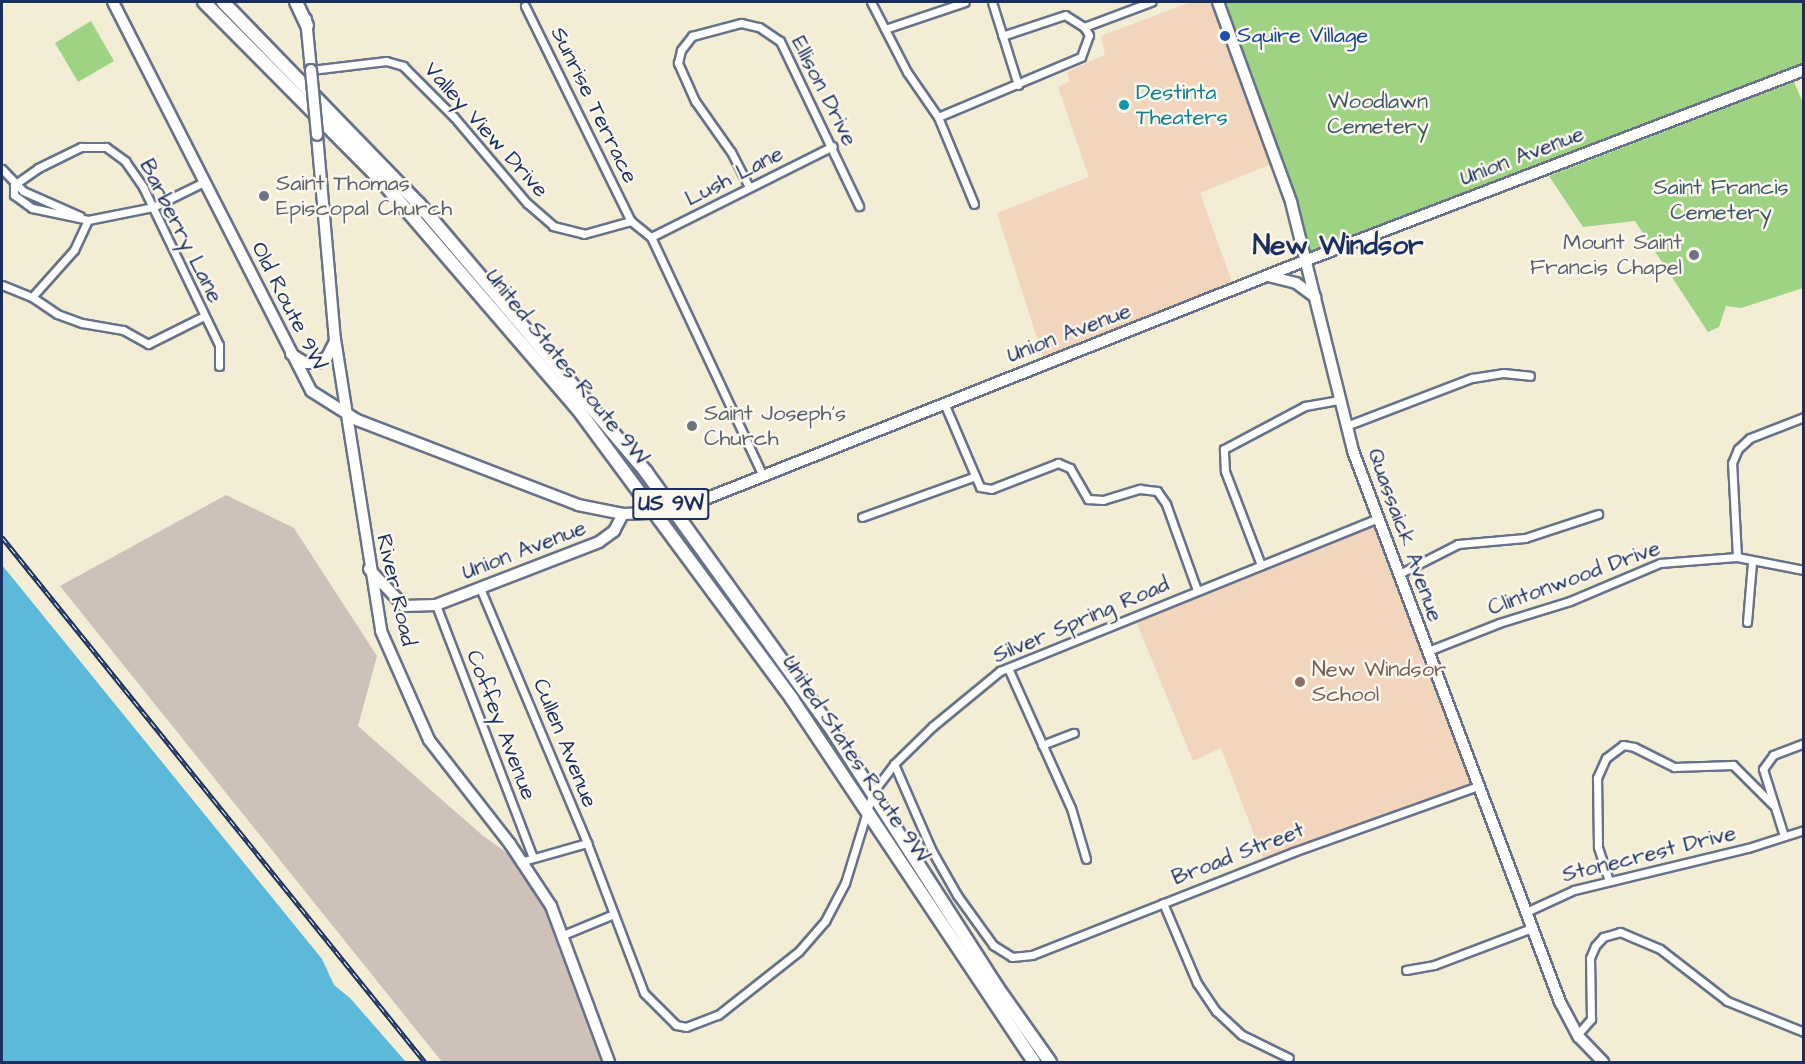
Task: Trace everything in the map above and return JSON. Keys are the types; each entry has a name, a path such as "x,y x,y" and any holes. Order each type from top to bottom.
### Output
{"highway":[{"name":"United States Route 9W","path":"204,2 458,257 553,378 656,513 792,699 1034,1062"},
{"name":"United States Route 9W","path":"223,2 333,111 675,509 873,792 997,987 1050,1062"},
{"path":"296,2 307,26"}],"street":[{"name":"Old Route 9W","path":"113,2 311,391 347,416 578,505 623,514"},
{"name":"River Road","path":"302,2 307,26 335,339 369,569 381,631 422,726 448,768 551,906 609,1062"},
{"path":"871,2 907,72 938,117 974,204"},
{"path":"885,29 965,2"},
{"path":"992,2 1018,85"},
{"path":"1083,27 1151,2"},
{"name":"Quassaick Avenue","path":"1218,2 1291,202 1346,426 1398,574 1560,1002 1578,1034 1603,1062"},
{"name":"Sunrise Terrace","path":"525,6 631,221"},
{"path":"938,117 1081,57 1089,35 1083,27 1065,15 1002,36"},
{"name":"Ellison Drive","path":"749,187 732,152 695,101 678,57 692,36 741,23 774,35 789,55 859,206"},
{"name":"Valley View Drive","path":"311,70 386,61 403,66 454,117 527,203 553,226 584,234 631,221"},
{"name":"Union Avenue","path":"369,569 404,606 436,605 599,542 614,531 623,514 656,513 675,509 763,476 1307,260 1803,70"},
{"name":"Barberry Lane","path":"14,185 67,152 89,146 106,147 126,160 153,207 219,345 219,366"},
{"name":"Lush Lane","path":"651,237 833,147"},
{"path":"2,169 14,185 88,220"},
{"path":"14,185 16,198 32,208 88,220 153,207 204,182"},
{"path":"32,297 74,250 88,220"},
{"path":"631,221 651,237 763,476"},
{"path":"1268,276 1296,283 1315,297"},
{"path":"2,285 32,297 57,314 82,323 123,330 148,344 204,316"},
{"path":"291,354 306,363 317,363 331,352 335,339"},
{"path":"1346,426 1472,378 1503,373 1530,376"},
{"path":"1261,565 1225,471 1224,449 1305,406 1339,400"},
{"path":"944,403 973,477 980,487 991,489 1063,463 1089,499 1104,500 1140,489 1157,491 1166,504 1197,590"},
{"path":"1737,558 1732,463 1738,449 1750,438 1803,417"},
{"path":"862,517 973,477"},
{"path":"1398,574 1458,544 1526,538 1598,514"},
{"name":"Silver Spring Road","path":"614,914 644,993 651,1003 676,1025 705,1023 799,951 825,921 845,883 873,792 894,764 933,726 1008,668 1378,518"},
{"name":"Clintonwood Drive","path":"1428,651 1498,623 1570,601 1660,563 1737,558 1803,570"},
{"path":"1747,622 1752,561"},
{"name":"Cullen Avenue","path":"480,588 587,843 614,914"},
{"name":"Coffey Avenue","path":"436,605 534,858"},
{"path":"1008,668 1071,808 1086,860"},
{"path":"1042,745 1074,734"},
{"path":"1784,836 1764,778 1767,760 1803,743"},
{"path":"1609,881 1598,847 1597,778 1606,758 1623,745 1635,747 1674,767 1733,765 1773,805"},
{"name":"Broad Street","path":"894,764 932,851 957,895 993,945 1012,957 1032,955 1293,852 1478,786"},
{"name":"Stonecrest Drive","path":"1526,912 1558,896 1803,830"},
{"path":"520,862 587,843"},
{"path":"1163,903 1188,964 1216,1011 1242,1035 1289,1058"},
{"path":"563,935 614,914"},
{"path":"1406,970 1423,968 1532,928"},
{"path":"1578,1034 1591,1019 1590,958 1595,946 1603,938 1620,932 1660,949 1727,1001 1803,1032"}],"shaded area":[{"path":"1191,2 1218,2 1276,162 1200,193 1235,290 1045,363 997,213 1089,177 1058,87 1070,81 1067,72 1105,55 1101,36"},
{"path":"226,495 294,528 377,656 358,726 482,835 520,862 563,935 611,1062 442,1062 60,586"},
{"name":"New Windsor School","path":"1378,518 1478,786 1265,863 1221,748 1193,761 1134,616"}],"green space":[{"name":"Woodlawn Cemetery","path":"1218,2 1803,2 1803,71 1307,260"},
{"path":"91,21 114,61 78,82 55,43"},
{"name":"Saint Francis Cemetery","path":"1794,82 1804,105 1803,288 1741,308 1726,306 1719,327 1708,332 1635,221 1583,227 1549,176"}],"water":[{"path":"2,565 322,959 334,985 350,998 406,1062 2,1062"}],"railway":[{"path":"2,537 425,1062"}],"place":[{"name":"Squire Village","path":"1225,36"},
{"name":"Destinta Theaters","path":"1124,105"},
{"name":"Saint Thomas Episcopal Church","path":"264,196"},
{"name":"Mount Saint Francis Chapel","path":"1694,255"},
{"name":"Saint Joseph's Church","path":"692,426"},
{"name":"New Windsor School","path":"1300,682"}],"district":[{"name":"New Windsor","path":"1338,246"}]}
